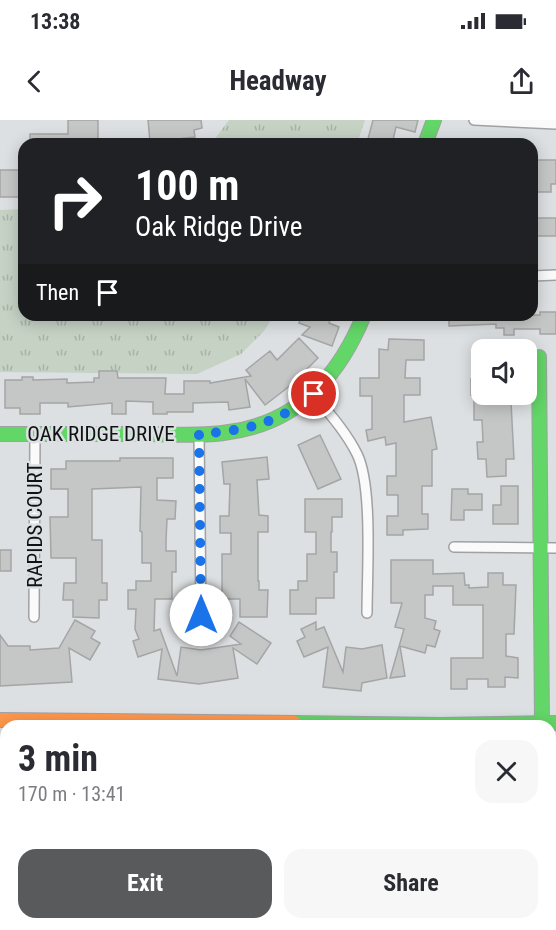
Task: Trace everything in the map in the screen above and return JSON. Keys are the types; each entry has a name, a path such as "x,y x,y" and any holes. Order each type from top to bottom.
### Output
{"street":[{"path":"427,138 434,120"},
{"path":"474,120 556,124"},
{"path":"538,276 556,275"},
{"name":"OAK RIDGE DRIVE","path":"0,434 199,434 238,431 296,409 314,394 343,361 361,321"},
{"path":"539,357 542,720"},
{"path":"314,394 358,456 366,494 367,613"},
{"name":"RAPIDS COURT","path":"34,616 35,434"},
{"path":"199,434 201,615"},
{"path":"454,547 556,548"}],"green space":[{"path":"229,120 365,120 359,138 216,138"},
{"path":"18,209 18,321 270,321 264,331 241,354 197,374 0,372 0,210"}],"building":[{"path":"68,120 98,120 98,138 30,138 30,134 68,134"},
{"path":"148,120 201,120 202,128 194,130 195,137 150,138"},
{"path":"373,120 418,120 415,132 396,127 393,138 368,138"},
{"path":"538,160 556,160 556,184 551,184 551,192 538,192"},
{"path":"0,170 18,170 18,197 0,197"},
{"path":"538,218 556,218 556,236 538,236"},
{"path":"540,312 556,312 556,334 540,334 540,329 514,329 514,335 504,335 504,328 496,328 496,324 449,326 449,321 538,321 538,315"},
{"path":"300,321 330,321 329,323 339,327 332,346 302,335 310,327 299,323"},
{"path":"299,338 318,358 291,385 265,405 245,379 250,407 229,410 228,402 193,403 193,412 153,414 153,402 126,401 126,414 112,414 112,403 68,407 68,403 40,403 40,414 20,414 20,408 5,408 5,380 22,380 22,377 33,377 33,380 67,379 67,383 94,382 94,378 99,378 99,371 117,371 118,378 166,378 165,394 184,394 184,381 210,381 210,383 251,376 246,370 270,351 277,360"},
{"path":"389,339 424,340 424,360 406,360 405,378 420,378 420,395 404,395 404,422 431,417 437,449 432,450 432,486 422,486 422,514 428,514 428,529 403,530 403,535 387,535 387,516 398,516 398,495 387,495 387,476 396,476 396,443 386,445 385,437 368,441 366,430 372,429 372,396 360,396 360,378 379,378 379,349 388,350"},
{"path":"474,405 511,405 514,459 506,459 506,476 487,477 486,459 478,459 477,442 483,442 482,420 474,420"},
{"path":"320,435 341,479 318,489 298,445"},
{"path":"267,457 269,479 257,480 259,515 268,516 268,532 258,532 258,581 259,590 268,590 267,617 240,617 240,599 222,599 222,554 231,554 231,533 220,533 220,516 229,516 230,484 224,484 222,462"},
{"path":"120,458 173,458 173,478 157,478 157,500 176,501 175,519 167,519 166,551 176,551 176,572 172,572 172,599 155,599 154,631 160,629 177,676 181,647 201,650 241,644 230,636 239,622 271,643 257,664 233,648 238,678 199,684 158,679 162,649 138,657 133,641 139,639 135,629 136,609 128,609 128,590 136,590 136,581 151,581 151,563 142,563 141,487 92,489 92,540 102,540 102,583 107,583 107,600 99,600 99,618 73,617 73,600 63,600 64,583 76,583 76,558 51,558 50,517 68,517 68,489 51,489 51,469 66,469 66,461 120,461"},
{"path":"501,486 518,486 518,524 493,524 493,505 501,505"},
{"path":"452,489 468,489 468,494 482,494 482,510 464,510 464,520 451,520"},
{"path":"305,499 342,499 342,517 332,517 331,552 337,552 334,598 316,598 316,614 290,614 290,590 298,590 298,581 307,581 307,554 316,554 316,532 305,532"},
{"path":"0,550 11,550 11,571 0,571"},
{"path":"391,560 433,560 433,574 464,573 465,585 469,585 469,588 488,587 488,573 503,573 503,585 516,585 514,634 506,634 506,656 518,658 518,678 505,677 505,687 488,687 488,679 467,679 467,689 451,689 451,658 483,658 483,605 453,605 453,586 433,586 433,595 425,595 425,618 436,621 434,629 440,631 435,647 427,645 425,653 400,646 405,676 390,678 404,629 395,627 402,603 391,603"},
{"path":"75,620 95,631 91,638 100,643 90,660 69,648 72,682 0,686 0,635 8,646 30,646 30,650 59,648"},
{"path":"316,622 316,630 324,627 343,672 346,647 362,649 382,645 387,678 362,683 361,691 323,687 328,647 304,657 297,641 305,637 301,629"}],"traffic: fast":[{"path":"427,138 434,120"},
{"path":"0,434 197,435 218,434 254,427 276,418 313,393 342,358 361,321"},
{"path":"539,357 542,720"}],"route":[{"path":"201,615 199,434 238,431 260,424 296,409 314,394"}]}
